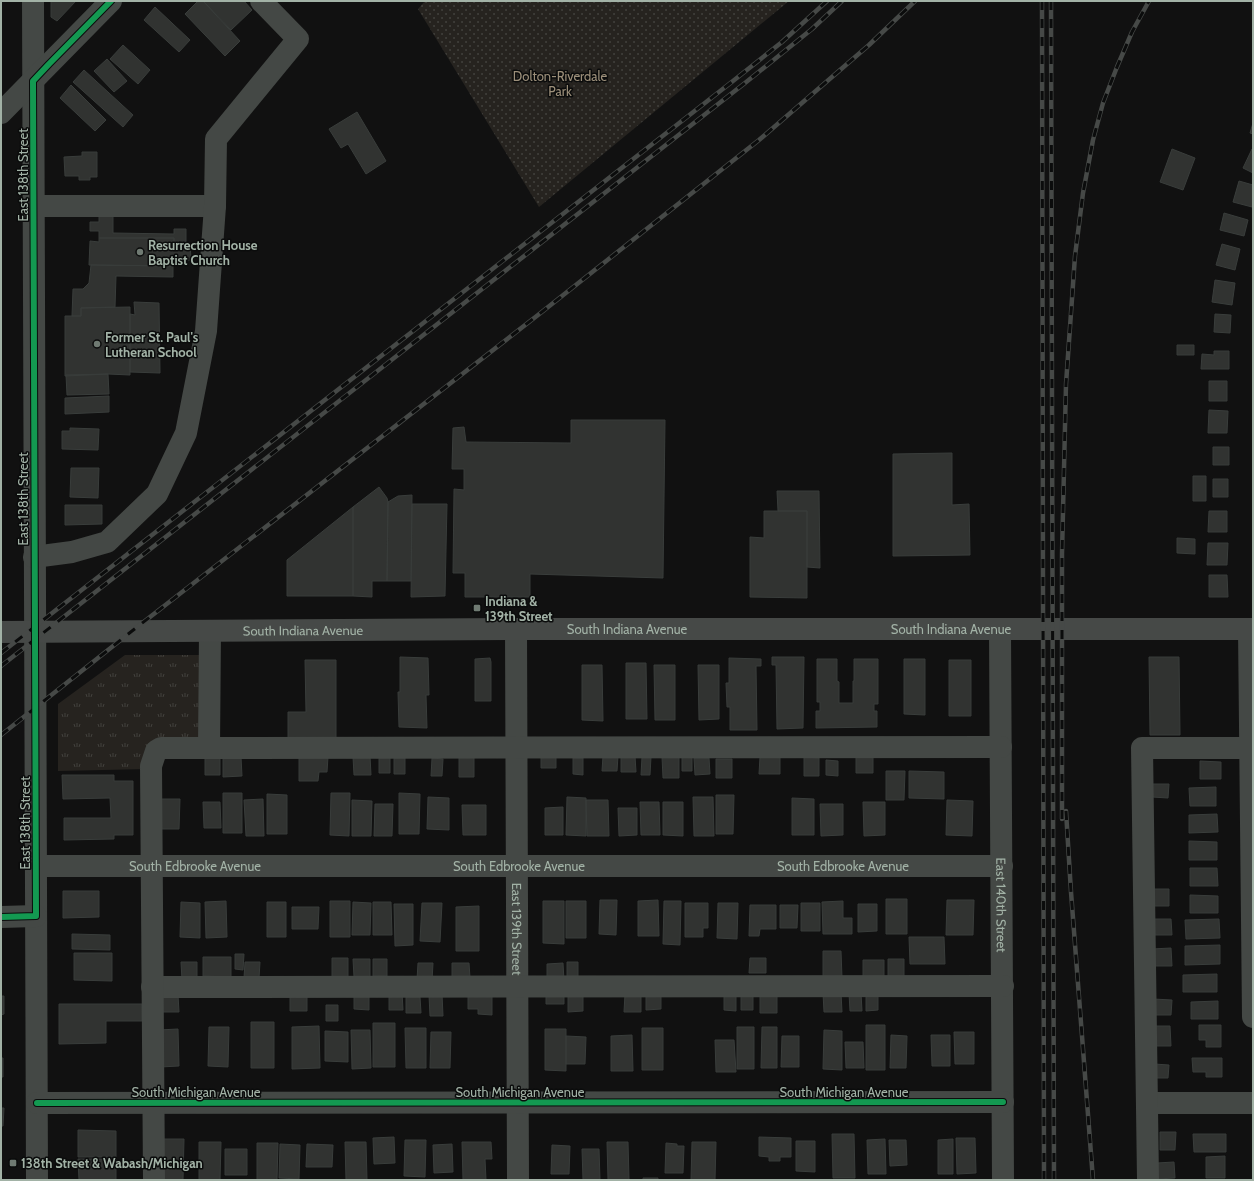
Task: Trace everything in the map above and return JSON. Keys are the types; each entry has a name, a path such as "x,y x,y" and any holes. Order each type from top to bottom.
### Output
{"main road":[{"name":"South Indiana Avenue","path":"1,632 516,629 1251,629"}],"street":[{"name":"East 138th Street","path":"33,1 37,1180"},
{"path":"1,114 111,1"},
{"path":"34,557 72,552 107,542 157,494 186,433 207,324 215,206 216,139 298,39 261,1"},
{"path":"34,206 215,206"},
{"name":"East 139th Street","path":"516,629 518,1180"},
{"path":"1251,629 1253,1017"},
{"name":"East 140th Street","path":"1000,630 1003,1180"},
{"path":"209,748 210,631"},
{"path":"154,1180 151,766 156,751 161,748 1001,746"},
{"path":"1148,1180 1142,748 1252,748"},
{"name":"South Edbrooke Avenue","path":"36,866 1002,866"},
{"path":"1,917 36,916"},
{"path":"152,987 1003,986"},
{"name":"South Michigan Avenue","path":"37,1103 1003,1102"},
{"path":"1147,1103 1253,1103"}],"green space":[{"name":"Dolton-Riverdale Park","path":"425,1 789,1 539,207 418,9"},
{"path":"125,655 215,655 214,741 157,740 146,769 58,771 58,704"}],"building":[{"path":"51,1 76,1 57,21 51,17"},
{"path":"198,1 203,1 240,41 225,56 185,14"},
{"path":"203,1 244,1 252,10 231,30"},
{"path":"155,7 190,40 179,52 144,20"},
{"path":"123,45 150,70 138,84 110,59"},
{"path":"107,59 127,81 114,92 94,71"},
{"path":"84,70 133,115 123,127 73,82"},
{"path":"71,85 106,120 95,131 60,98"},
{"path":"357,112 386,161 366,174 348,144 341,148 329,129"},
{"path":"1253,123 1253,134 1250,133"},
{"path":"1172,149 1195,158 1183,190 1160,182"},
{"path":"1253,149 1253,173 1243,168"},
{"path":"82,152 97,152 97,177 90,177 90,180 79,180 79,176 65,176 64,157 82,156"},
{"path":"1239,181 1253,185 1252,207 1233,202"},
{"path":"99,208 113,208 113,233 174,234 174,229 186,229 186,243 174,244 174,238 99,238 99,231 90,231 90,222 99,222"},
{"path":"1224,213 1248,220 1244,236 1220,230"},
{"name":"Resurrection House Baptist Church","path":"99,238 174,238 174,244 190,243 191,260 174,262 173,266 89,265 90,241 99,242"},
{"path":"1222,244 1240,249 1235,270 1216,265"},
{"path":"91,265 173,266 173,277 116,276 115,307 81,308 81,316 72,316 73,289 83,289 89,283"},
{"path":"1215,280 1235,283 1232,305 1212,302"},
{"path":"134,302 159,303 160,373 130,372 130,314 135,315"},
{"name":"Former St. Paul's Lutheran School","path":"130,307 130,375 108,374 65,376 65,316 81,316 81,308"},
{"path":"1215,314 1231,315 1230,333 1214,332"},
{"path":"1177,345 1194,345 1194,355 1177,355"},
{"path":"1214,351 1229,351 1229,369 1201,369 1202,354 1214,355"},
{"path":"108,374 109,394 67,395 66,375"},
{"path":"1209,381 1227,381 1227,401 1209,401"},
{"path":"109,396 109,412 65,414 65,398"},
{"path":"1209,410 1228,411 1227,433 1208,433"},
{"path":"571,420 665,420 663,578 530,574 530,597 465,597 465,573 453,573 454,489 464,490 464,469 452,469 453,428 464,427 466,442 571,443"},
{"path":"70,428 99,429 98,450 62,449 62,431 70,431"},
{"path":"1213,447 1229,447 1229,465 1213,465"},
{"path":"952,453 952,505 969,504 970,555 893,556 893,454"},
{"path":"71,468 99,468 98,498 70,497"},
{"path":"1193,476 1206,476 1206,501 1193,501"},
{"path":"1213,479 1228,479 1228,497 1213,497"},
{"path":"379,487 387,498 388,502 387,581 372,581 372,597 353,596 353,507"},
{"path":"777,491 819,491 820,568 807,567 807,511 778,511"},
{"path":"412,495 411,581 387,581 388,502 398,496"},
{"path":"412,504 447,504 445,596 411,597"},
{"path":"65,505 102,505 102,524 65,525"},
{"path":"353,507 353,596 287,596 287,560"},
{"path":"764,511 807,511 807,598 750,597 750,537 764,538"},
{"path":"1209,511 1227,511 1227,532 1208,532"},
{"path":"1177,538 1195,539 1195,554 1177,553"},
{"path":"1208,543 1228,543 1227,565 1207,565"},
{"path":"1209,575 1227,575 1228,597 1209,597"},
{"path":"400,657 428,658 429,695 426,695 427,728 399,727 398,692 400,692"},
{"path":"772,657 804,657 803,728 777,729 776,665 772,665"},
{"path":"1149,657 1179,657 1180,735 1150,735"},
{"path":"490,658 491,701 475,701 475,659"},
{"path":"729,658 761,659 761,666 756,666 757,730 730,730 730,707 727,707 726,683 729,683"},
{"path":"817,659 837,659 839,703 853,703 854,659 878,659 878,704 874,704 874,711 877,711 877,727 816,728 816,711 820,711 820,702 817,702"},
{"path":"904,659 925,659 925,715 904,714"},
{"path":"305,660 336,660 336,746 288,747 288,712 306,712"},
{"path":"949,660 971,660 971,716 949,716"},
{"path":"626,663 646,663 647,719 626,719"},
{"path":"582,665 602,665 603,721 582,720"},
{"path":"654,665 675,665 675,720 655,720"},
{"path":"698,665 719,665 719,719 699,720"},
{"path":"299,756 328,757 327,772 319,772 318,781 299,781"},
{"path":"370,756 371,775 354,775 353,757"},
{"path":"379,756 390,756 390,773 379,773"},
{"path":"603,756 618,756 617,771 602,771"},
{"path":"621,756 635,756 636,772 621,772"},
{"path":"679,756 679,778 663,778 662,757"},
{"path":"682,756 692,756 692,771 682,771"},
{"path":"856,756 873,757 873,773 856,773"},
{"path":"205,757 220,757 220,775 205,775"},
{"path":"241,757 242,776 223,777 223,758"},
{"path":"459,757 474,757 474,777 459,777"},
{"path":"541,757 556,757 556,768 541,768"},
{"path":"642,757 651,757 650,775 641,775"},
{"path":"760,757 780,757 780,774 759,774"},
{"path":"804,757 819,758 819,776 804,776"},
{"path":"394,758 405,758 405,774 394,774"},
{"path":"432,758 443,759 442,776 431,776"},
{"path":"573,758 583,758 583,775 573,774"},
{"path":"694,758 709,758 710,774 695,775"},
{"path":"716,759 732,759 732,778 716,778"},
{"path":"826,760 838,761 838,776 826,775"},
{"path":"1200,761 1221,762 1221,779 1200,779"},
{"path":"886,771 905,771 904,800 886,800"},
{"path":"909,771 944,772 944,799 909,798"},
{"path":"62,775 114,775 114,781 133,781 133,835 114,835 114,839 64,840 64,818 111,818 110,798 63,799"},
{"path":"1152,784 1169,784 1168,798 1152,797"},
{"path":"1216,787 1216,806 1190,806 1189,788"},
{"path":"223,793 242,793 242,833 223,833"},
{"path":"331,793 350,793 349,836 330,835"},
{"path":"399,793 420,794 419,834 399,834"},
{"path":"267,794 287,795 287,834 267,834"},
{"path":"716,795 734,795 733,834 716,834"},
{"path":"428,797 449,798 449,830 427,829"},
{"path":"567,797 586,798 586,836 566,835"},
{"path":"693,797 713,797 714,836 694,836"},
{"path":"792,798 814,799 814,835 792,835"},
{"path":"160,799 180,799 179,829 159,829"},
{"path":"263,799 264,836 246,836 244,800"},
{"path":"352,800 372,801 371,836 352,836"},
{"path":"586,800 608,800 609,836 587,836"},
{"path":"947,800 973,801 972,836 946,835"},
{"path":"203,802 220,802 221,828 204,828"},
{"path":"640,802 659,802 660,835 641,835"},
{"path":"663,802 683,802 683,836 663,835"},
{"path":"863,802 885,802 885,835 864,836"},
{"path":"375,804 393,804 392,836 374,836"},
{"path":"820,804 843,804 843,835 821,836"},
{"path":"462,805 486,805 486,835 463,835"},
{"path":"563,807 563,835 545,835 545,808"},
{"path":"618,808 637,808 637,835 619,836"},
{"path":"1217,814 1218,832 1189,833 1189,815"},
{"path":"1189,841 1217,842 1217,860 1189,860"},
{"path":"1190,868 1217,868 1218,886 1190,886"},
{"path":"1151,889 1169,889 1169,906 1151,906"},
{"path":"63,891 99,891 99,917 63,918"},
{"path":"1190,895 1218,896 1218,913 1190,913"},
{"path":"886,899 907,899 907,934 886,934"},
{"path":"600,900 617,900 616,935 599,934"},
{"path":"658,900 659,936 638,936 638,901"},
{"path":"947,900 974,900 973,935 946,935"},
{"path":"226,901 227,937 206,938 205,902"},
{"path":"330,901 350,901 350,937 330,937"},
{"path":"543,901 564,901 564,944 543,943"},
{"path":"566,901 586,901 586,938 566,938"},
{"path":"664,901 681,901 680,945 663,944"},
{"path":"843,901 843,918 852,918 852,934 823,934 822,902"},
{"path":"181,902 200,903 200,938 180,937"},
{"path":"267,902 286,902 286,937 267,937"},
{"path":"353,902 371,903 370,935 352,935"},
{"path":"373,902 391,902 392,935 373,935"},
{"path":"422,903 442,903 440,942 420,941"},
{"path":"685,903 708,903 708,928 703,928 703,937 685,937"},
{"path":"718,903 738,903 737,939 717,938"},
{"path":"801,903 820,903 820,931 801,931"},
{"path":"394,904 413,904 413,945 395,946"},
{"path":"858,904 877,904 877,931 858,932"},
{"path":"750,905 776,905 776,929 760,929 759,936 749,936"},
{"path":"780,905 798,905 797,928 780,928"},
{"path":"479,906 479,951 456,951 456,907"},
{"path":"292,907 319,907 318,929 292,929"},
{"path":"1152,919 1171,919 1172,935 1152,935"},
{"path":"1219,919 1220,938 1186,939 1185,920"},
{"path":"72,934 110,935 110,950 72,949"},
{"path":"909,937 944,937 945,964 910,964"},
{"path":"1220,945 1220,964 1185,965 1185,946"},
{"path":"1171,948 1172,966 1152,966 1152,949"},
{"path":"823,951 841,951 842,978 823,978"},
{"path":"74,953 112,953 112,981 74,980"},
{"path":"235,954 244,954 243,970 235,969"},
{"path":"203,957 231,957 231,977 203,976"},
{"path":"332,958 348,958 348,978 332,978"},
{"path":"750,958 766,958 766,973 749,973"},
{"path":"353,959 370,959 370,977 354,977"},
{"path":"373,959 387,959 387,976 373,976"},
{"path":"888,959 904,959 904,979 888,979"},
{"path":"863,960 884,960 884,979 863,979"},
{"path":"181,962 197,962 197,980 182,980"},
{"path":"245,962 260,962 259,978 244,978"},
{"path":"567,962 578,962 578,979 567,979"},
{"path":"418,963 433,963 432,981 417,980"},
{"path":"452,963 469,963 470,978 452,978"},
{"path":"563,963 564,981 547,981 547,964"},
{"path":"1217,974 1217,992 1183,992 1183,975"},
{"path":"402,992 403,1010 389,1010 389,993"},
{"path":"468,992 492,993 492,1015 478,1014 478,1009 468,1009"},
{"path":"354,993 369,994 369,1010 354,1009"},
{"path":"546,993 564,993 564,1004 546,1004"},
{"path":"646,993 661,993 661,1009 646,1010"},
{"path":"823,993 841,993 842,1012 824,1012"},
{"path":"849,993 861,993 862,1011 850,1011"},
{"path":"866,993 878,993 878,1010 866,1011"},
{"path":"442,994 443,1016 430,1016 429,995"},
{"path":"625,994 641,994 641,1012 624,1012"},
{"path":"724,994 736,994 736,1011 724,1010"},
{"path":"178,995 179,1012 162,1012 161,996"},
{"path":"290,995 307,995 307,1011 290,1011"},
{"path":"568,995 583,995 583,1011 568,1012"},
{"path":"741,995 753,995 753,1010 741,1010"},
{"path":"1,996 4,996 4,1014 1,1015"},
{"path":"760,996 777,996 777,1013 760,1013"},
{"path":"406,997 420,997 421,1013 406,1013"},
{"path":"1153,999 1172,1000 1171,1015 1153,1015"},
{"path":"1218,1001 1218,1019 1191,1019 1191,1002"},
{"path":"59,1004 142,1004 142,1021 106,1021 106,1043 59,1044"},
{"path":"326,1005 338,1005 338,1021 326,1021"},
{"path":"251,1022 274,1022 274,1068 251,1068"},
{"path":"373,1023 395,1023 395,1067 373,1067"},
{"path":"866,1025 885,1025 885,1070 866,1070"},
{"path":"1199,1025 1221,1025 1221,1047 1206,1047 1206,1040 1199,1040"},
{"path":"319,1026 320,1068 292,1069 292,1027"},
{"path":"1154,1026 1170,1026 1171,1046 1155,1046"},
{"path":"209,1027 229,1027 228,1067 208,1066"},
{"path":"737,1027 754,1027 754,1069 737,1069"},
{"path":"762,1027 777,1027 777,1068 761,1068"},
{"path":"405,1028 426,1028 426,1068 406,1068"},
{"path":"642,1028 663,1028 663,1070 642,1070"},
{"path":"178,1029 179,1066 160,1067 159,1030"},
{"path":"545,1029 566,1029 566,1071 545,1070"},
{"path":"351,1030 370,1030 371,1068 352,1069"},
{"path":"824,1030 842,1031 842,1070 823,1069"},
{"path":"325,1031 348,1032 348,1062 325,1061"},
{"path":"431,1032 451,1032 450,1068 430,1068"},
{"path":"954,1032 974,1032 974,1064 955,1064"},
{"path":"632,1035 633,1071 611,1071 611,1036"},
{"path":"891,1035 907,1036 906,1068 890,1068"},
{"path":"931,1035 950,1035 950,1066 932,1066"},
{"path":"566,1036 586,1037 585,1064 566,1064"},
{"path":"782,1036 799,1036 799,1067 781,1067"},
{"path":"715,1040 734,1040 736,1072 716,1072"},
{"path":"845,1042 863,1042 864,1068 846,1068"},
{"path":"1,1058 3,1058 3,1077 1,1077"},
{"path":"1192,1058 1222,1058 1222,1077 1206,1077 1206,1072 1193,1072"},
{"path":"1154,1064 1169,1065 1168,1078 1154,1078"},
{"path":"1,1108 4,1108 3,1126 1,1126"},
{"path":"78,1130 116,1131 116,1157 78,1157"},
{"path":"1160,1132 1176,1132 1175,1150 1160,1150"},
{"path":"832,1134 854,1134 855,1178 833,1178"},
{"path":"1193,1134 1226,1134 1226,1152 1194,1152"},
{"path":"394,1137 395,1163 374,1164 373,1138"},
{"path":"759,1137 791,1138 791,1157 780,1157 780,1161 769,1161 769,1157 759,1156"},
{"path":"956,1138 975,1138 976,1173 957,1174"},
{"path":"162,1139 184,1139 183,1180 161,1180"},
{"path":"885,1139 886,1174 868,1174 867,1140"},
{"path":"953,1139 953,1174 938,1174 938,1140"},
{"path":"405,1140 426,1140 425,1177 404,1176"},
{"path":"889,1140 906,1140 907,1165 890,1166"},
{"path":"796,1141 815,1141 815,1172 796,1171"},
{"path":"199,1142 221,1142 220,1180 199,1180"},
{"path":"345,1142 366,1142 367,1180 346,1180"},
{"path":"462,1142 491,1142 492,1159 485,1159 486,1180 463,1180"},
{"path":"607,1142 628,1142 629,1180 608,1180"},
{"path":"692,1142 716,1142 715,1180 691,1180"},
{"path":"257,1143 278,1143 277,1180 257,1180"},
{"path":"666,1143 684,1146 683,1173 665,1173"},
{"path":"280,1144 300,1145 299,1179 279,1178"},
{"path":"307,1144 333,1145 332,1167 306,1167"},
{"path":"452,1144 453,1172 434,1173 433,1145"},
{"path":"552,1145 570,1146 569,1174 551,1174"},
{"path":"225,1149 247,1149 247,1175 225,1175"},
{"path":"582,1149 599,1149 600,1180 583,1180"},
{"path":"1225,1156 1225,1178 1206,1178 1206,1157"},
{"path":"78,1159 116,1159 116,1180 79,1180"},
{"path":"1174,1162 1175,1178 1157,1179 1157,1163"},
{"path":"643,1178 658,1178 658,1180 643,1180"}],"railway":[{"path":"1,653 733,81 782,42 827,1"},
{"path":"1,666 745,83 812,29 842,1"},
{"path":"1,735 759,140 869,45 915,1"},
{"path":"1042,1 1044,1180"},
{"path":"1051,1 1054,1180"},
{"path":"1062,819 1062,554 1066,384 1075,256 1083,193 1093,140 1103,103 1132,32 1149,1"},
{"path":"1066,811 1093,1180"}],"cycle path":[{"path":"1,917 36,916 33,81 111,1"},
{"path":"37,1103 1003,1102"}],"place":[{"name":"Resurrection House Baptist Church","path":"140,252"},
{"name":"Former St. Paul's Lutheran School","path":"97,344"},
{"name":"Indiana & 139th Street","path":"477,608"},
{"name":"138th Street & Wabash/Michigan","path":"13,1163"}]}
